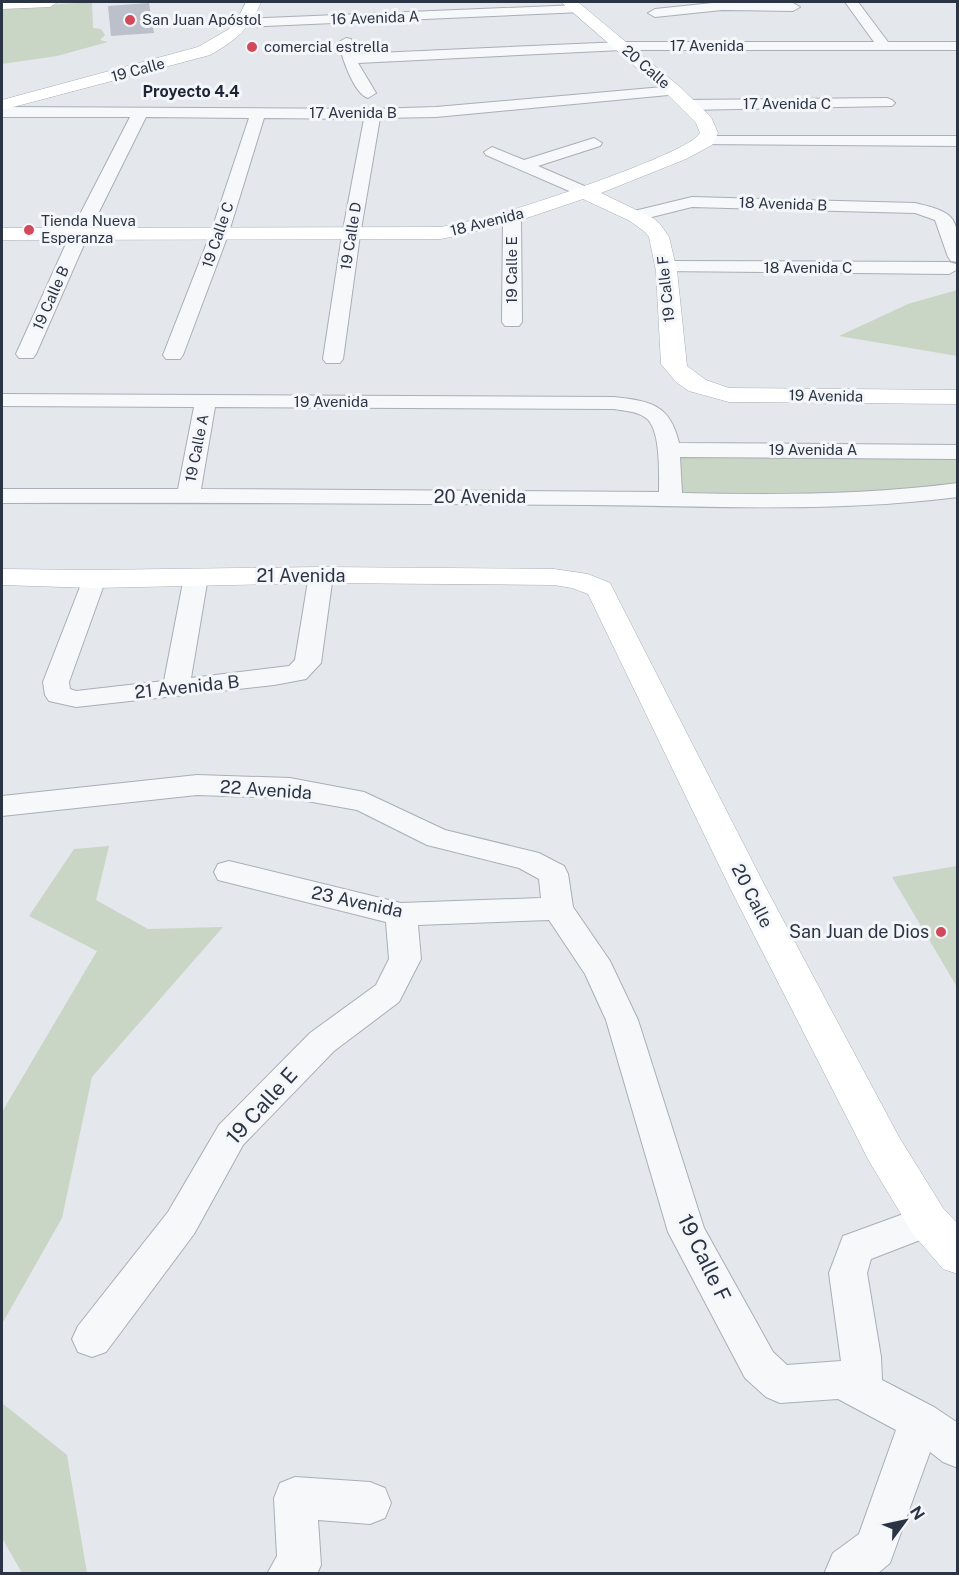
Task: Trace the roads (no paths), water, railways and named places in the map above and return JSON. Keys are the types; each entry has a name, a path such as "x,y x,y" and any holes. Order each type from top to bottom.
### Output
{"street":[{"path":"2,4 50,2"},
{"path":"245,23 253,2"},
{"path":"852,2 884,46"},
{"path":"655,14 719,4 793,7"},
{"path":"719,4 740,20"},
{"name":"16 Avenida A","path":"245,23 342,20 573,5"},
{"name":"20 Calle","path":"573,5 674,91 705,121 709,133 705,141"},
{"path":"342,20 349,59 368,93"},
{"name":"19 Calle","path":"6,114 204,51 231,36 245,23"},
{"path":"758,33 776,46"},
{"name":"17 Avenida","path":"349,59 622,46 957,46"},
{"name":"17 Avenida B","path":"6,114 436,112 674,91"},
{"name":"17 Avenida C","path":"687,105 887,103"},
{"name":"19 Calle B","path":"26,354 80,234 141,112"},
{"name":"19 Calle C","path":"173,355 219,235 258,113"},
{"name":"19 Calle D","path":"333,359 351,235 373,114"},
{"name":"18 Avenida","path":"2,234 441,233 512,218 679,155 705,141 957,141"},
{"path":"522,166 594,144"},
{"path":"492,152 583,192"},
{"name":"19 Calle F","path":"583,192 636,216 655,229 667,267 673,364 679,374 695,386"},
{"name":"18 Avenida B","path":"636,216 692,202 915,208 932,212 943,218 953,262"},
{"name":"19 Calle E","path":"512,218 512,322"},
{"name":"18 Avenida C","path":"667,267 953,262"},
{"name":"19 Avenida","path":"695,386 729,395 957,397"},
{"name":"19 Avenida","path":"2,400 614,403 646,410 658,416 668,450"},
{"name":"19 Calle A","path":"188,495 206,401"},
{"path":"668,450 671,499"},
{"name":"19 Avenida A","path":"668,450 957,452"},
{"name":"20 Avenida","path":"2,496 188,495 777,501 884,498 957,490"},
{"name":"21 Avenida","path":"2,577 94,579 321,575 554,577 578,580 600,589"},
{"name":"21 Avenida B","path":"94,579 56,682 58,695 76,699 297,673 308,663 321,575"},
{"path":"176,688 196,577"},
{"name":"20 Calle","path":"600,589 759,909 884,1149 928,1221 957,1255"},
{"name":"22 Avenida","path":"4,812 197,785 290,788 364,802 437,838 528,860 553,874"},
{"name":"23 Avenida","path":"230,872 401,914 558,909"},
{"name":"19 Calle F","path":"553,874 558,909 599,970 622,1020 687,1232 759,1365 780,1384 841,1380 920,1421 957,1448"},
{"name":"19 Calle E","path":"92,1339 181,1223 231,1135 322,1042 388,993 405,959 401,914"},
{"path":"862,1392 861,1357 848,1273 856,1248 928,1221"},
{"path":"846,1574 848,1568 875,1548 920,1421"},
{"path":"289,1574 299,1565 295,1498 370,1503"}],"place":[{"name":"San Juan Apóstol","path":"130,20"},
{"name":"comercial estrella","path":"252,47"},
{"name":"Tienda Nueva Esperanza","path":"29,230"},
{"name":"San Juan de Dios","path":"941,932"}],"district":[{"name":"Proyecto 4.4","path":"191,91"}]}
